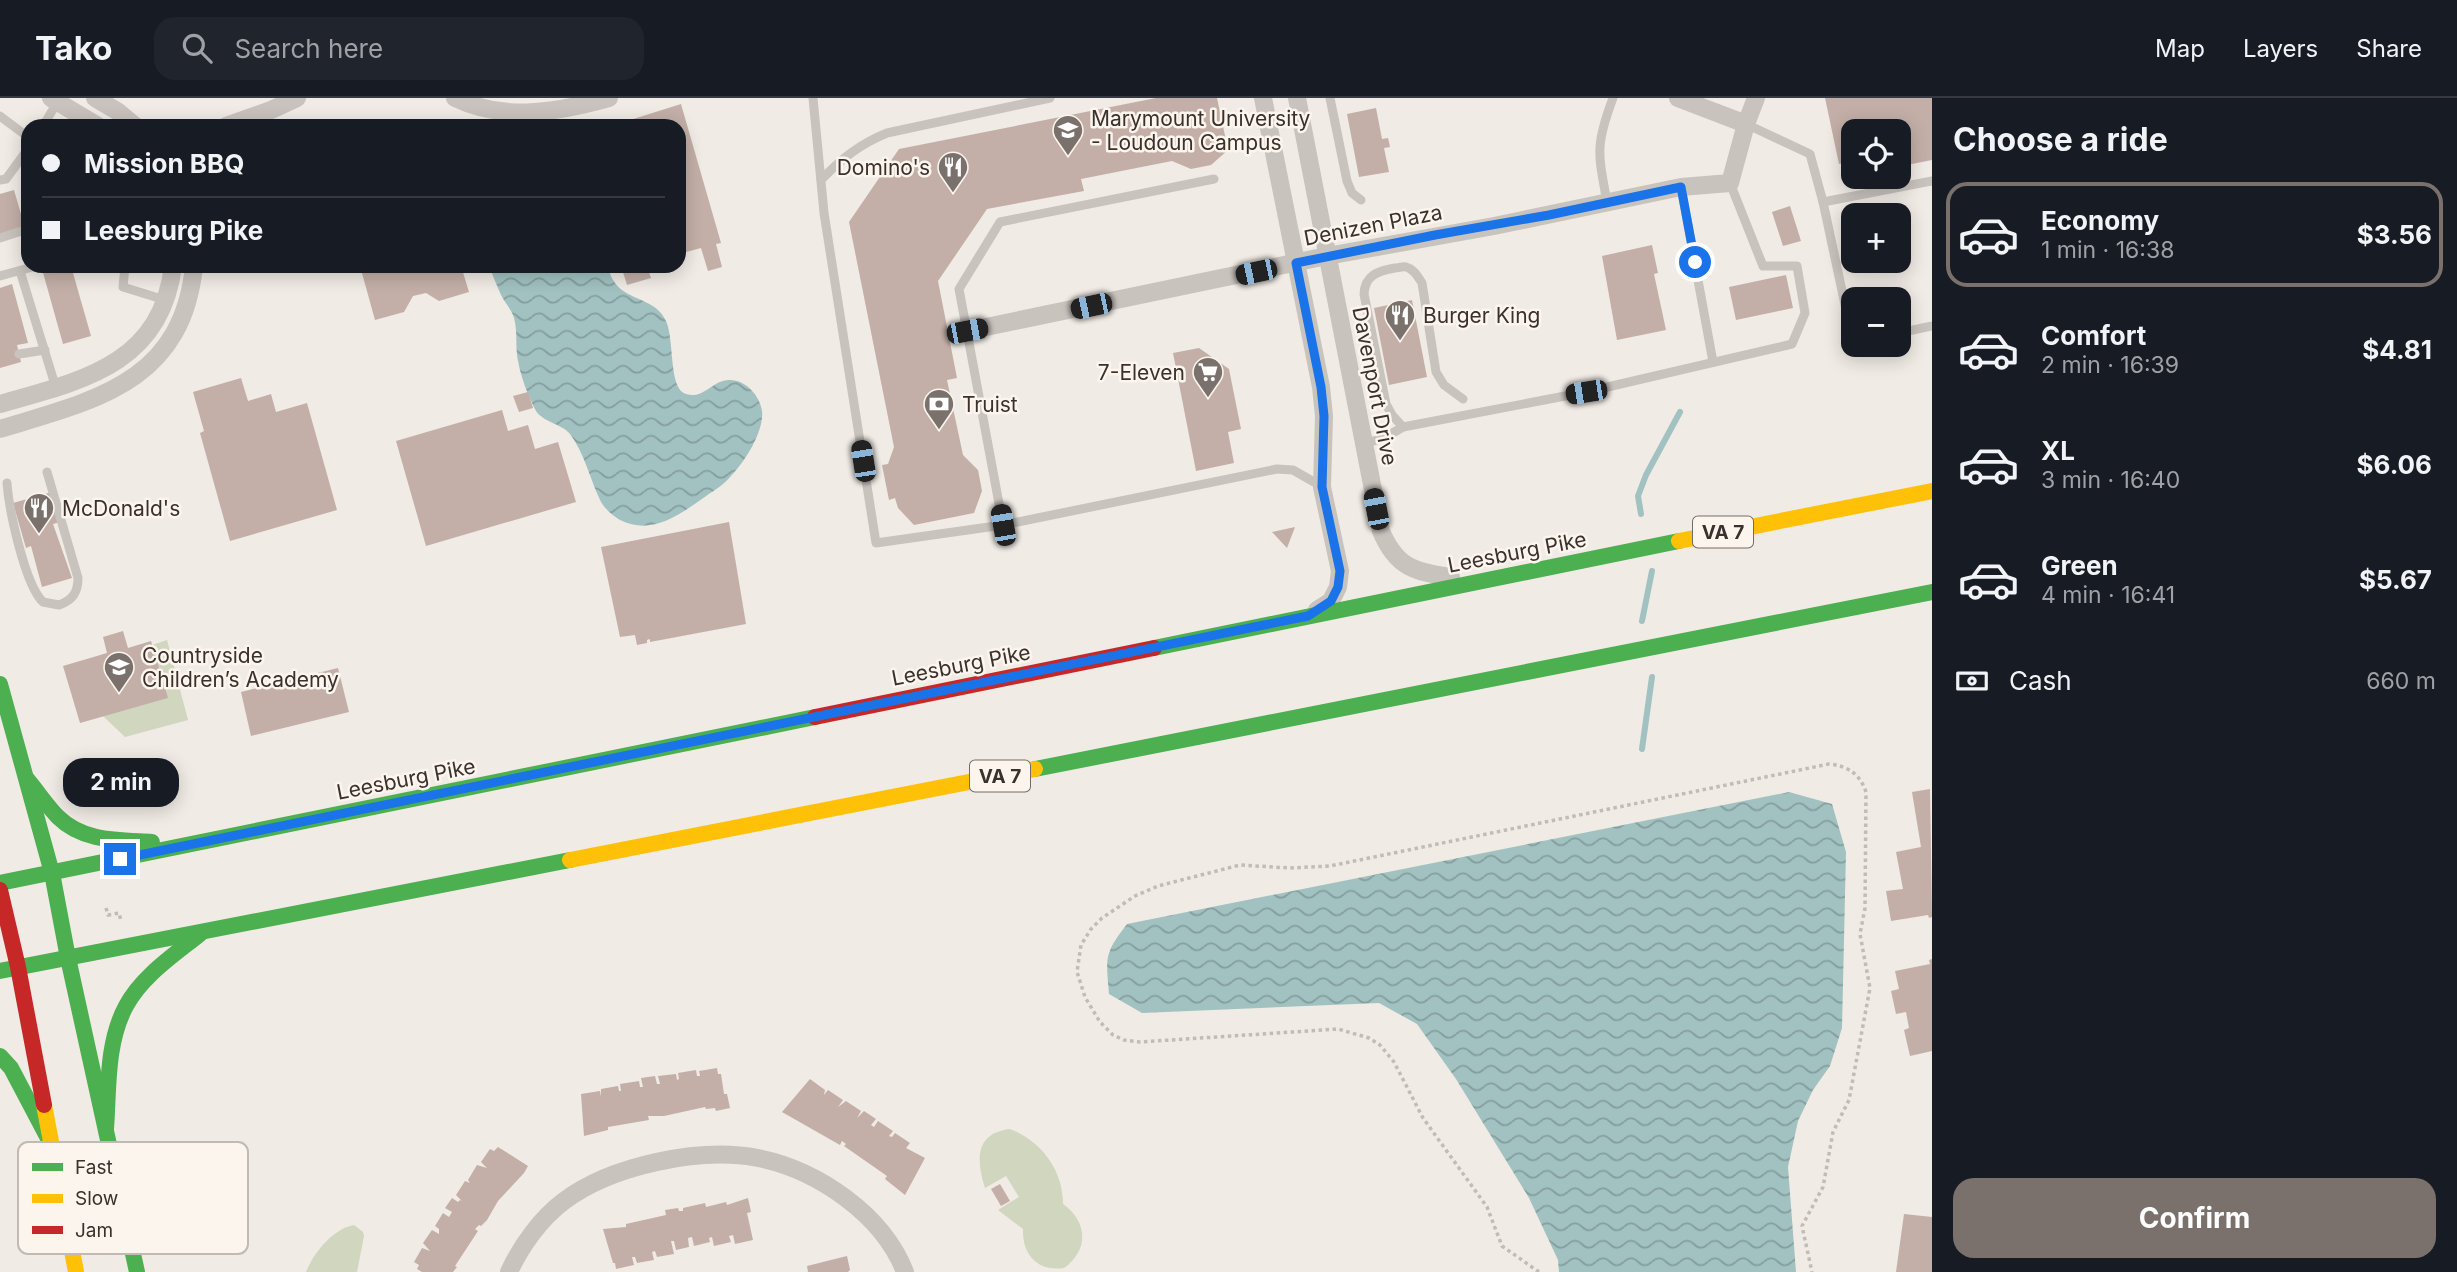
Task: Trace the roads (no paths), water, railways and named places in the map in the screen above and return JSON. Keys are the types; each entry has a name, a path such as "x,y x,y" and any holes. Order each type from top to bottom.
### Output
{"main road":[{"name":"Leesburg Pike","path":"0,883 1514,573 1932,491"},
{"name":"VA 7","path":"0,971 1373,704 1932,592"},
{"path":"0,684 52,873 109,1142"},
{"path":"27,779 56,813 78,832 104,837 189,844"},
{"path":"0,890 18,967 50,1142"},
{"path":"106,1129 112,1056 118,1027 127,1006 139,988 163,964 203,932"},
{"path":"0,1056 11,1068 50,1142"},
{"path":"72,1254 76,1272"},
{"path":"132,1254 136,1272"}],"street":[{"path":"95,98 127,119"},
{"path":"246,119 297,98"},
{"path":"454,98 498,111 608,98"},
{"path":"1263,98 1321,387 1324,416 1322,487 1340,571 1338,587 1331,601 1308,616"},
{"name":"Davenport Drive","path":"1297,98 1363,444 1381,531 1387,545 1397,559 1411,569 1452,577 1514,573"},
{"path":"1678,98 1746,124"},
{"path":"1730,183 1756,98"},
{"path":"56,100 87,119"},
{"name":"Denizen Plaza","path":"967,331 1327,256 1494,226 1681,187 1730,183"},
{"path":"0,404 56,388 93,375 114,364 135,347 151,327 165,300 171,273"},
{"path":"0,429 64,410 111,391 129,382 150,366 178,326 186,308 193,273"},
{"path":"509,1272 523,1247 547,1216 585,1188 610,1176 649,1165 698,1156 730,1155 759,1158 805,1174 839,1193 880,1230 899,1256 905,1272"}],"lane":[{"path":"813,98 824,214 876,543 1003,525 1277,469 1293,470 1322,487"},
{"path":"821,180 844,156 867,141 887,133 1050,98"},
{"path":"1330,98 1347,181 1352,193 1361,200"},
{"path":"1608,202 1598,144 1614,98"},
{"path":"46,119 56,100"},
{"path":"0,116 21,132"},
{"path":"1746,124 1810,154 1841,287"},
{"path":"0,180 6,179 21,159"},
{"path":"1003,525 959,289 1000,222 1213,179"},
{"path":"1823,202 1932,181"},
{"path":"1363,444 1384,438 1403,427 1586,392 1792,344 1805,313 1797,266 1763,266 1730,183"},
{"path":"1681,187 1713,362"},
{"path":"0,238 21,231"},
{"path":"1403,427 1386,404 1364,294 1364,285 1378,271 1405,266 1414,271 1422,283 1436,372 1444,385 1463,399"},
{"path":"0,276 20,271 56,388"},
{"path":"124,273 123,287 165,300"},
{"path":"1911,330 1932,326"},
{"path":"19,354 45,350"},
{"path":"7,484 8,507 33,590 43,602 59,605 74,596 78,588 78,578 47,472"}],"water":[{"path":"492,273 610,273 618,287 653,306 666,321 674,374 680,390 686,394 698,394 730,380 747,386 755,395 761,405 762,421 747,455 723,484 682,513 646,526 620,520 601,502 580,450 570,434 536,411 519,367 514,318"},
{"path":"1789,792 1832,804 1846,852 1842,1028 1830,1066 1813,1090 1798,1121 1788,1167 1796,1272 1559,1272 1558,1260 1529,1198 1456,1079 1417,1024 1379,1003 1142,1013 1109,994 1108,956 1127,924"}],"waterway":[{"path":"1641,514 1638,496 1646,475 1680,412"},
{"path":"1642,621 1652,571"},
{"path":"1642,749 1652,677"}],"place":[{"name":"Marymount University - Loudoun Campus","path":"1068,157"},
{"name":"Domino's","path":"953,194"},
{"name":"Burger King","path":"1400,342"},
{"name":"7-Eleven","path":"1208,399"},
{"name":"Truist","path":"939,431"},
{"name":"McDonald's","path":"39,535"},
{"name":"Countryside Children’s Academy","path":"119,694"}]}
